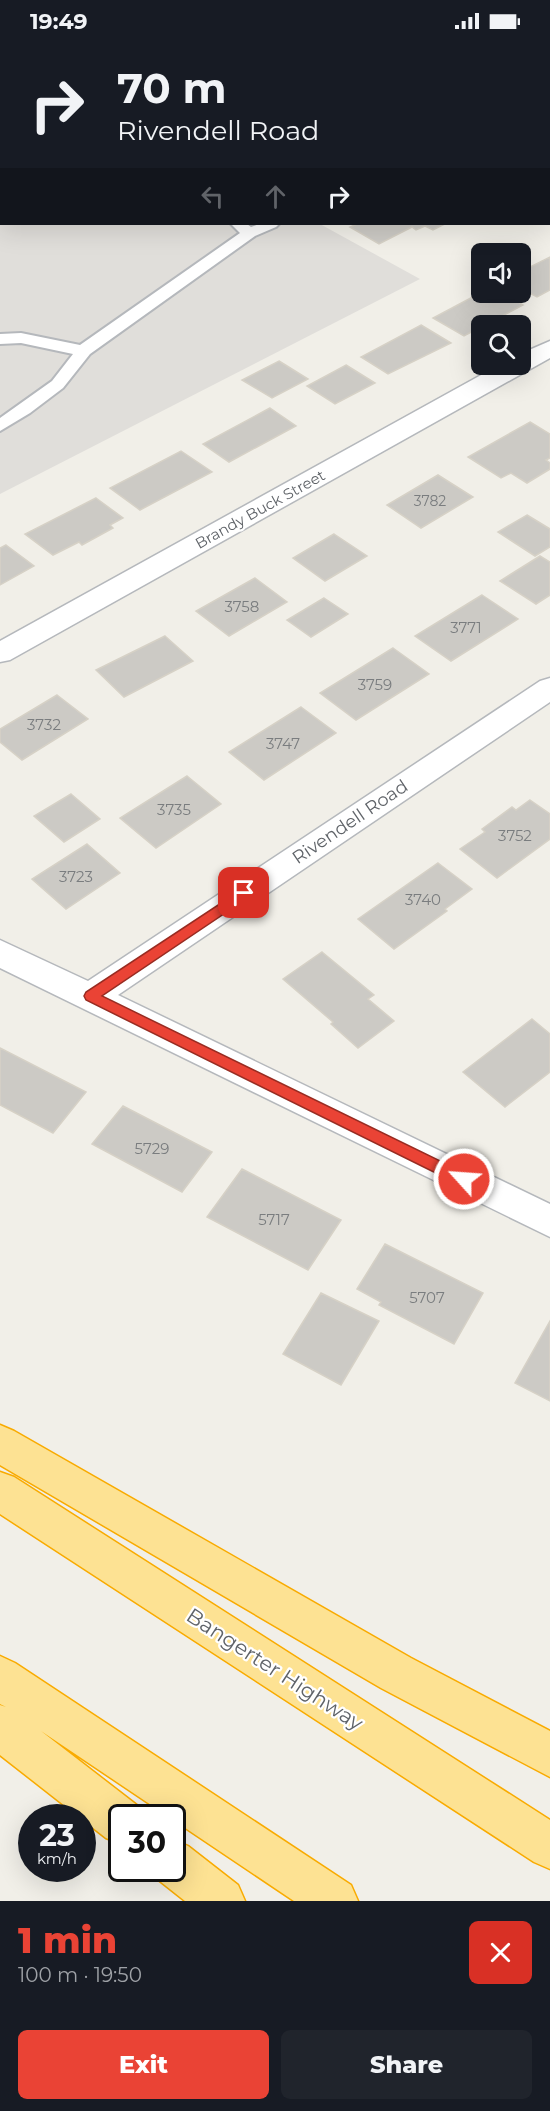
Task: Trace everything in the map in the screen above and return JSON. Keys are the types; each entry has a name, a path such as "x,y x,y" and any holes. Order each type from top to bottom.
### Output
{"highway":[{"path":"0,1444 396,1673 550,1755"},
{"name":"Bangerter Highway","path":"0,1491 550,1846"},
{"path":"0,1678 335,1901"},
{"path":"0,1727 108,1811"},
{"path":"186,1873 222,1901"}],"street":[{"name":"Brandy Buck Street","path":"531,358 550,348"},
{"name":"Brandy Buck Street","path":"0,653 500,375"},
{"name":"Rivendell Road","path":"91,996 550,688"},
{"path":"0,953 549,1219"}],"lane":[{"path":"0,426 53,389 73,370 83,351 244,228 264,225"},
{"path":"0,339 21,338 83,351"}],"shaded area":[{"path":"0,225 322,225 420,279 0,494"}],"building":[{"path":"355,225 443,225 433,230 425,226 416,230 412,227 379,244 350,227"},
{"path":"550,257 550,290 537,297 531,294 531,266"},
{"path":"471,298 471,303 520,303 523,305 504,315 471,315 471,332 464,336 433,318"},
{"path":"421,325 451,343 388,374 361,357"},
{"path":"279,361 308,379 272,398 242,380"},
{"path":"346,365 375,383 335,404 307,386"},
{"path":"270,408 296,426 229,462 203,444"},
{"path":"530,422 550,434 550,458 546,460 550,463 550,469 527,483 511,473 501,478 468,457"},
{"path":"181,451 212,472 140,510 110,488"},
{"path":"438,475 473,497 421,528 387,505"},
{"path":"96,498 123,518 110,525 113,528 82,545 79,542 53,555 25,534"},
{"path":"527,515 550,529 550,547 535,556 498,532"},
{"path":"334,534 367,556 325,581 293,558"},
{"path":"6,545 34,566 0,585 0,548"},
{"path":"540,556 550,562 550,595 536,604 500,581"},
{"path":"255,578 287,602 229,636 196,611"},
{"path":"482,595 518,619 451,661 415,636"},
{"path":"324,598 348,614 311,637 287,620"},
{"path":"165,636 193,661 124,697 96,670"},
{"path":"393,648 429,674 356,720 320,693"},
{"path":"57,695 88,719 22,760 0,742 0,729"},
{"path":"301,707 336,733 264,780 229,752"},
{"path":"187,776 221,804 156,848 120,818"},
{"path":"71,794 100,819 64,842 34,816"},
{"path":"530,800 550,814 550,839 497,878 460,849 485,832 482,829 512,807 516,810"},
{"path":"87,844 120,873 66,909 32,879"},
{"path":"438,863 472,889 445,909 447,911 394,949 358,919"},
{"path":"322,952 374,995 368,999 394,1021 358,1048 331,1024 333,1022 283,979"},
{"path":"532,1019 550,1034 550,1072 505,1107 463,1072"},
{"path":"0,1048 86,1092 53,1133 0,1105"},
{"path":"123,1106 212,1152 182,1192 92,1144"},
{"path":"242,1169 341,1220 308,1270 207,1217"},
{"path":"385,1244 483,1293 454,1344 379,1305 381,1302 357,1289"},
{"path":"321,1293 379,1321 341,1385 283,1354"},
{"path":"550,1321 550,1401 515,1383"}],"route":[{"path":"244,893 91,996 464,1179"}]}
